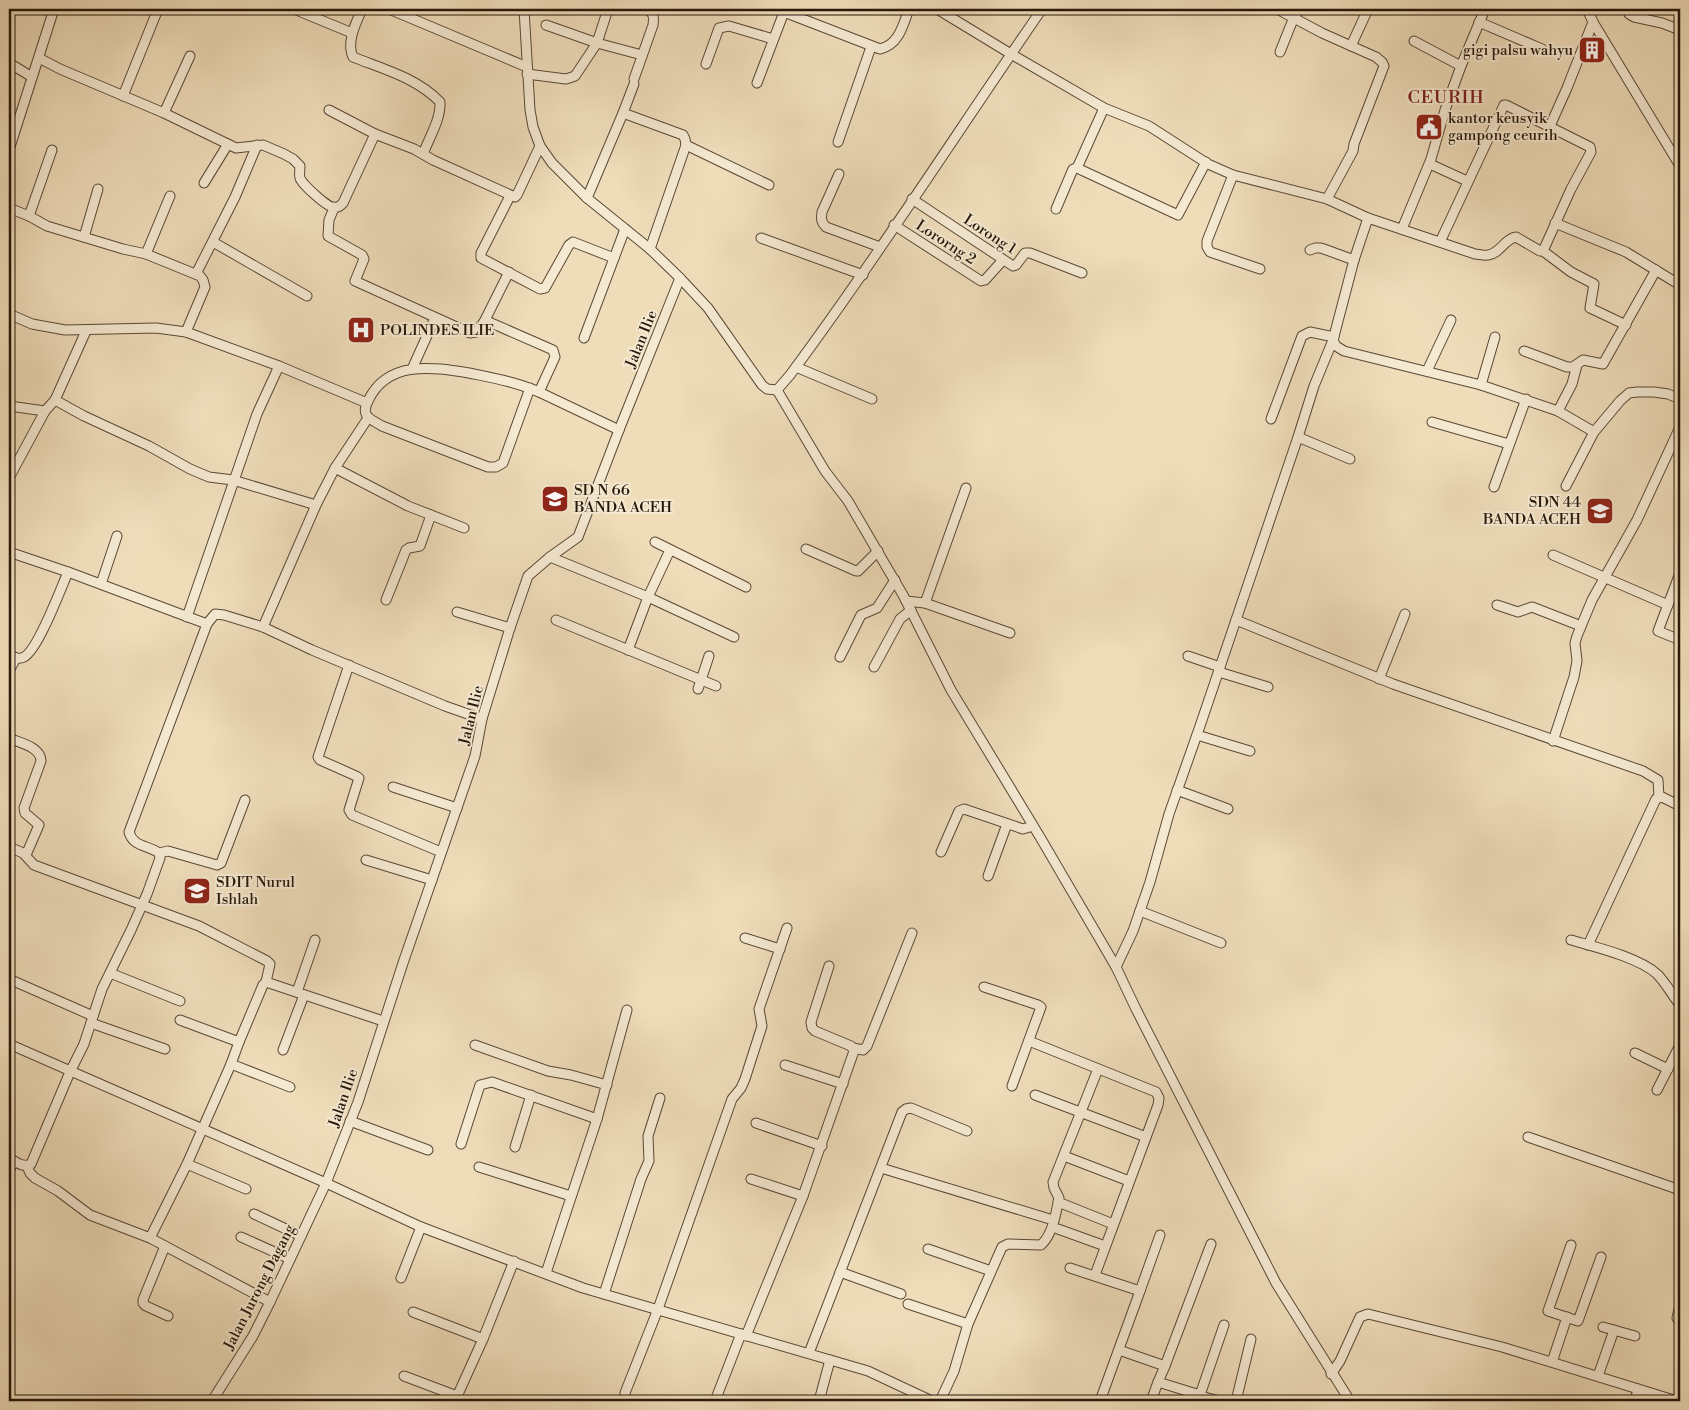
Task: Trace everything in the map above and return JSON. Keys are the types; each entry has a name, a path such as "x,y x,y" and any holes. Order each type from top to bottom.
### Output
{"street":[{"path":"9,150 11,138 54,9"},
{"path":"123,96 158,9"},
{"path":"294,9 352,33"},
{"path":"362,9 352,33 351,53 353,57 412,81 432,93 440,102 437,120 423,154"},
{"path":"389,9 527,70 566,79 575,76 597,44 608,9"},
{"path":"524,9 527,70 533,127 540,146 552,163 587,198 650,249 680,278 708,308 762,385 767,389 777,390"},
{"path":"587,198 634,82 654,16 653,12 648,9"},
{"path":"756,83 784,12 877,49 883,49 895,42 910,9"},
{"path":"937,9 1104,108 1149,126 1206,162 1233,175 1328,199 1368,218 1464,252 1488,255 1498,251 1509,238 1516,236 1540,252 1543,251 1571,272 1594,284 1590,308 1626,326"},
{"path":"777,390 796,367 862,274 1042,9"},
{"path":"1277,9 1322,33 1379,59 1384,66 1354,144 1354,151 1328,199"},
{"path":"1280,52 1294,17 1300,9"},
{"path":"1351,46 1368,9"},
{"path":"1402,229 1430,164 1461,66 1485,9"},
{"path":"1587,9 1680,166"},
{"path":"1629,9 1630,15 1634,17 1662,23 1680,30"},
{"path":"1479,22 1542,49"},
{"path":"1550,126 1593,22"},
{"path":"546,25 597,44 642,55"},
{"path":"706,64 719,28 724,26 774,39"},
{"path":"1414,42 1461,66"},
{"path":"838,142 871,46"},
{"path":"164,113 190,56"},
{"path":"39,58 60,69 164,113 228,144 241,148 263,145 293,159 300,166 300,179 310,190 334,208 340,207 343,203 375,134"},
{"path":"9,63 32,78"},
{"path":"1440,242 1467,181 1506,104 1590,147 1591,152 1571,189 1543,251"},
{"path":"1056,209 1073,169 1077,168 1104,108"},
{"path":"329,110 375,134 405,144 514,197 517,195 540,146"},
{"path":"623,113 683,135 685,139 686,145 650,249"},
{"path":"204,183 228,144"},
{"path":"196,274 235,198 257,145"},
{"path":"686,145 769,185"},
{"path":"29,216 52,150"},
{"path":"1077,168 1178,215 1206,162"},
{"path":"1430,164 1467,181"},
{"path":"838,174 822,212 822,224 880,247"},
{"path":"1233,175 1207,241 1207,247 1210,252 1260,269"},
{"path":"84,237 98,189"},
{"path":"146,254 170,196"},
{"path":"510,196 481,253 481,258 540,289 545,288 569,245 573,242 614,258"},
{"name":"Lorong 1","path":"912,199 1013,266 1026,253 1030,253 1082,272"},
{"path":"9,208 47,226 146,254 196,274 203,280 205,286 186,332"},
{"path":"334,208 329,220 328,236 362,255 364,259 355,281 474,334 484,322 509,272"},
{"path":"1116,967 1140,911 1169,814 1314,386 1334,339 1354,260 1368,218"},
{"path":"1555,223 1626,252 1680,285"},
{"name":"Lororng 2","path":"894,225 981,281 985,280 1003,260"},
{"path":"584,338 625,229"},
{"path":"761,238 862,274"},
{"path":"213,242 306,296"},
{"path":"1310,250 1321,248 1354,260"},
{"path":"1524,351 1567,367 1573,367 1583,360 1603,364 1656,270"},
{"name":"Jalan Ilie","path":"326,1183 358,1102 383,1020 475,756 482,719 528,576 578,537 680,278"},
{"path":"9,314 32,324 65,330 156,328 186,332 279,366 367,403"},
{"path":"412,369 435,318"},
{"path":"1427,371 1451,320"},
{"path":"484,322 489,322 555,352 553,364 535,390 504,463 496,467 488,467 382,426 368,418 365,413 367,403 383,381 402,371 438,368 503,380 535,390 619,430"},
{"path":"9,478 45,411 55,400 86,330"},
{"path":"1271,419 1302,336 1310,332 1334,339"},
{"path":"1481,385 1495,337"},
{"path":"1334,339 1336,346 1344,351 1481,385 1558,411 1594,432"},
{"path":"1558,411 1572,384 1577,365"},
{"path":"187,617 257,414 279,366"},
{"path":"796,367 872,399"},
{"path":"777,390 825,472 848,501 895,580 951,690 1034,826 1116,967 1276,1283 1350,1401"},
{"path":"1566,486 1594,432 1629,393 1654,392 1680,398"},
{"path":"55,400 209,477 233,480 316,505"},
{"path":"1494,487 1526,400"},
{"path":"9,406 45,411"},
{"path":"263,627 316,505 335,468 368,418"},
{"path":"1432,422 1509,444"},
{"path":"1553,741 1574,677 1577,661 1575,643 1581,626 1592,600 1637,520 1680,427"},
{"path":"1298,437 1350,459"},
{"path":"335,468 408,506 464,528"},
{"path":"925,603 966,488"},
{"path":"386,600 406,550 420,546 431,515"},
{"path":"100,584 117,536"},
{"path":"655,542 746,586"},
{"path":"806,549 856,571 878,552"},
{"path":"628,650 648,597 670,550"},
{"path":"9,552 207,624"},
{"path":"1553,554 1668,605"},
{"path":"550,557 648,597 734,637"},
{"path":"9,671 12,656 22,658 30,650 52,612 68,572"},
{"path":"1679,579 1658,631 1680,640"},
{"path":"840,657 861,615 877,608 895,580"},
{"path":"906,601 925,603 1010,633"},
{"path":"1497,605 1518,612 1532,607 1581,626"},
{"path":"874,668 900,619 911,610"},
{"path":"457,612 510,628"},
{"path":"245,800 221,863 217,865 168,851 159,853 135,843 130,838 129,832 207,624 215,614 224,614 263,627 312,650 445,706 482,719"},
{"path":"1380,679 1405,614"},
{"path":"556,620 628,650 699,685 716,686"},
{"path":"1236,620 1380,679 1650,774 1658,780 1659,797 1588,945"},
{"path":"699,685 709,656"},
{"path":"1188,656 1268,687"},
{"path":"349,665 318,757 320,760 359,778 349,810 352,815 442,852"},
{"path":"1197,735 1250,751"},
{"path":"9,738 36,750 41,756 41,761 24,808 25,813 39,825 26,855"},
{"path":"393,787 457,808"},
{"path":"1177,790 1228,809"},
{"path":"1659,797 1680,806"},
{"path":"940,852 961,809 1022,829 1034,826"},
{"path":"988,876 1007,824"},
{"path":"9,846 26,855 34,865 199,926 270,964 266,982 231,1064 187,1164 150,1238"},
{"path":"27,1166 31,1164 84,1044 102,989 142,904 160,858 159,853"},
{"path":"366,860 432,880"},
{"path":"1140,911 1221,943"},
{"path":"625,1393 658,1310 732,1099 741,1088 745,1079 762,1026 759,1009 787,928"},
{"path":"829,966 811,1022 812,1028 853,1048 863,1050 867,1046 912,933"},
{"path":"745,938 780,949"},
{"path":"284,1050 315,940"},
{"path":"1570,940 1637,962 1649,968 1664,982 1680,1005"},
{"path":"110,973 180,1001"},
{"path":"9,979 92,1019 165,1048"},
{"path":"266,982 383,1020"},
{"path":"984,987 1041,1007 1012,1086"},
{"path":"546,1273 597,1119 627,1010"},
{"path":"180,1020 239,1042"},
{"path":"1029,1041 1156,1092 1159,1098 1094,1275"},
{"path":"9,1044 326,1183 421,1227 583,1288 868,1371 932,1401"},
{"path":"475,1045 548,1071 607,1085"},
{"path":"1657,1090 1680,1045"},
{"path":"715,1401 803,1196 843,1084 854,1051 853,1048"},
{"path":"1636,1053 1668,1069"},
{"path":"231,1064 290,1087"},
{"path":"785,1066 843,1084"},
{"path":"940,1401 954,1371 968,1324 1002,1247 1008,1244 1041,1245 1046,1241 1059,1198 1053,1182 1098,1069"},
{"path":"461,1144 480,1085 492,1082 597,1119"},
{"path":"516,1147 532,1095"},
{"path":"1035,1095 1146,1136"},
{"path":"604,1294 642,1179 650,1161 648,1136 660,1098"},
{"path":"808,1353 902,1112 908,1108 967,1131"},
{"path":"350,1121 428,1150"},
{"path":"756,1123 822,1146"},
{"path":"1528,1137 1680,1190"},
{"path":"1064,1156 1129,1180"},
{"path":"9,1172 11,1160 27,1166 30,1174 35,1178 58,1191 90,1215 150,1238 270,1302"},
{"path":"187,1164 246,1190"},
{"path":"479,1167 571,1196"},
{"path":"881,1168 1053,1220"},
{"path":"751,1179 803,1196"},
{"name":"Jalan Jurong Dagang","path":"212,1401 253,1336 326,1183"},
{"path":"1058,1202 1113,1224"},
{"path":"254,1214 301,1236"},
{"path":"401,1278 421,1227"},
{"path":"1058,1229 1105,1246"},
{"path":"1100,1401 1160,1235"},
{"path":"241,1237 290,1259"},
{"path":"1151,1401 1212,1244"},
{"path":"1571,1245 1548,1311 1578,1321 1601,1257"},
{"path":"166,1246 143,1303 168,1316"},
{"path":"928,1249 991,1271"},
{"path":"404,1376 456,1399 483,1339 514,1261"},
{"path":"1070,1268 1140,1291"},
{"path":"840,1272 902,1294"},
{"path":"908,1304 968,1324"},
{"path":"1680,1305 1676,1318 1680,1323"},
{"path":"413,1312 483,1339"},
{"path":"1332,1374 1340,1362 1360,1318 1368,1314 1502,1347 1677,1401"},
{"path":"1552,1362 1567,1317"},
{"path":"1203,1398 1224,1325"},
{"path":"1604,1327 1635,1336"},
{"path":"1598,1376 1614,1330"},
{"path":"1236,1401 1251,1339"},
{"path":"1119,1350 1165,1366"},
{"path":"819,1401 830,1360"},
{"path":"1158,1382 1203,1398 1220,1401"},
{"path":"1634,1401 1638,1389"}],"place":[{"name":"gigi palsu wahyu","path":"1592,50"},
{"name":"kantor keusyik gampong ceurih","path":"1429,127"},
{"name":"POLINDES ILIE","path":"361,330"},
{"name":"SD N 66 BANDA ACEH","path":"555,499"},
{"name":"SDN 44 BANDA ACEH","path":"1600,511"},
{"name":"SDIT Nurul Ishlah","path":"197,891"}],"district":[{"name":"CEURIH","path":"1446,97"}]}
